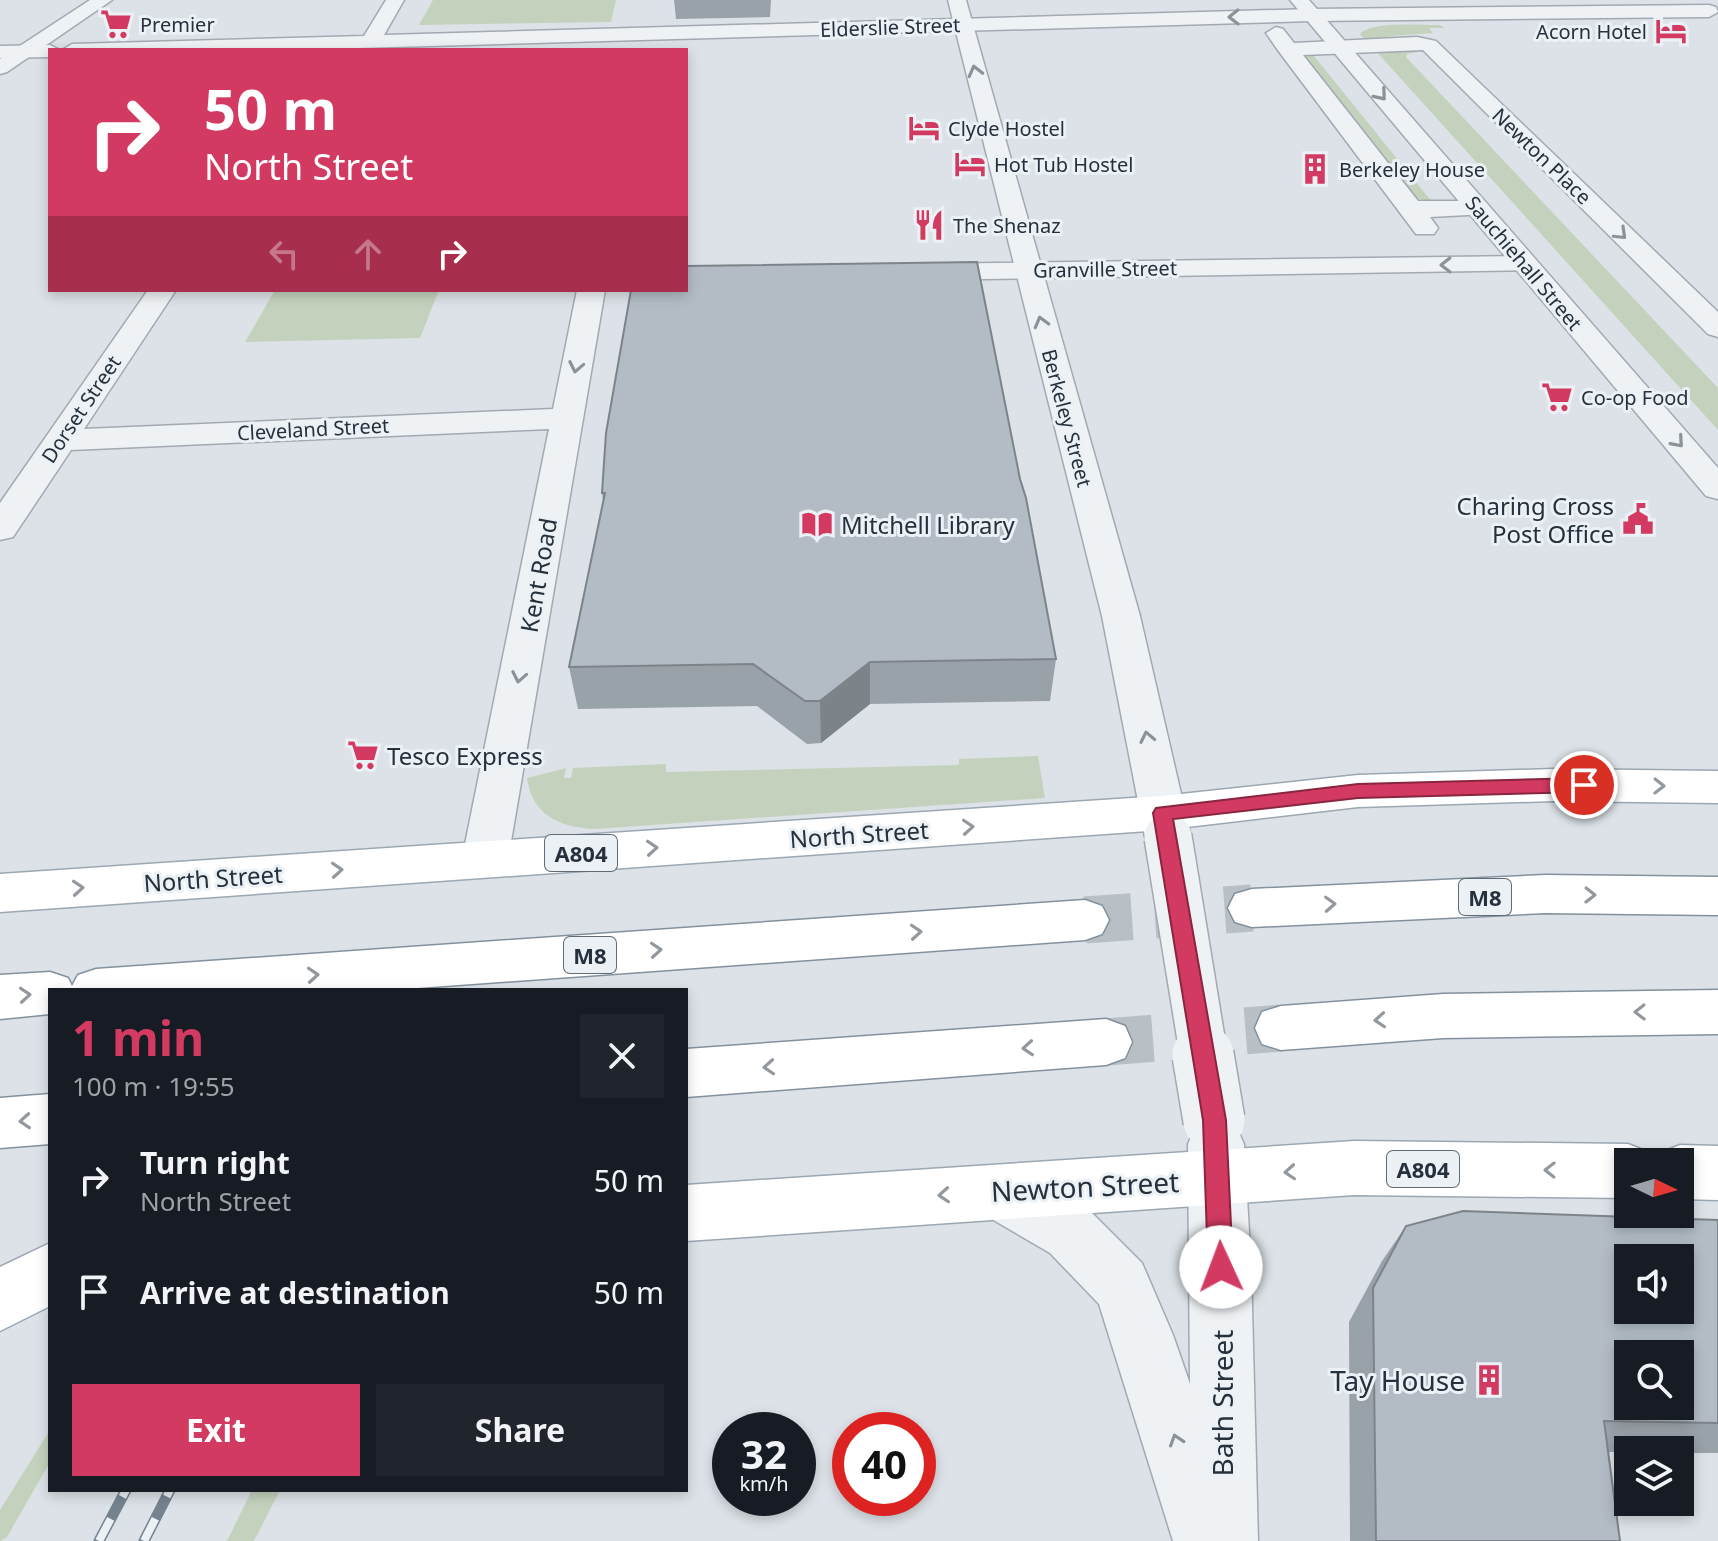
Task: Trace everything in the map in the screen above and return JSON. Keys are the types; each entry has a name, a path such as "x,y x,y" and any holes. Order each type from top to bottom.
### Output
{"main road":[{"name":"North Street","path":"0,893 485,859 1165,825 1358,791 1554,785 1718,787"},
{"name":"M8","path":"1252,908 1545,894 1718,896"},
{"name":"M8","path":"124,988 1085,920"},
{"path":"0,997 48,993"},
{"path":"1281,1028 1443,1016 1718,1012"},
{"path":"688,1073 1106,1042"},
{"path":"0,1123 48,1119"},
{"name":"Newton Street","path":"688,1213 998,1192 1216,1149 1354,1168 1614,1171"},
{"path":"1694,1172 1718,1173"},
{"path":"0,1262 48,1258"},
{"path":"0,1300 48,1274"}],"street":[{"path":"0,68 103,0"},
{"path":"370,42 395,0"},
{"name":"Elderslie Street","path":"200,48 327,46 634,33 960,12 1306,7 1707,9"},
{"name":"Sauchiehall Street","path":"1306,7 1718,489"},
{"name":"Berkeley Street","path":"960,12 1026,271 1121,616 1165,825"},
{"name":"Newton Place","path":"1478,209 1418,219 1282,41 1341,48 1408,43 1429,45 1718,328"},
{"path":"0,52 48,51"},
{"name":"Granville Street","path":"885,272 1524,264"},
{"name":"Dorset Street","path":"0,529 161,292"},
{"name":"Kent Road","path":"485,859 591,292"},
{"path":"1569,316 1642,361 1718,446"},
{"name":"Cleveland Street","path":"60,440 567,418"},
{"name":"Bath Street","path":"1165,825 1216,1149 1223,1541"},
{"name":"Bath Street","path":"998,1192 1071,1233 1121,1284 1142,1335 1208,1541"}],"green space":[{"path":"433,0 616,0 611,22 419,25"},
{"path":"1385,25 1440,25 1444,28 1429,28 1433,33 1391,36 1369,45 1360,34"},
{"path":"1415,49 1418,52 1406,57 1718,388 1718,430 1375,50"},
{"path":"1310,51 1432,202 1412,197 1301,54"},
{"path":"274,292 438,292 420,338 245,342"},
{"path":"1038,756 1045,798 594,829 569,825 549,817 535,801 527,778 566,768 564,778 571,778 573,768 666,764 666,772 959,765 959,759"},
{"path":"48,1433 48,1465 7,1537 0,1541 0,1510"},
{"path":"251,1492 279,1492 254,1541 227,1541"}],"building":[{"name":"Mitchell Library","path":"977,262 1056,659 870,662 820,701 805,701 753,664 569,667 605,493 602,493 606,433 631,292 688,292 688,266"},
{"name":"Tay House","path":"1463,1211 1614,1216 1614,1228 1694,1228 1694,1219 1718,1220 1718,1423 1604,1421 1614,1516 1617,1516 1620,1541 1376,1541 1373,1288 1406,1226"}],"tunnel":[{"path":"1085,920 1252,908"},
{"path":"1106,1042 1281,1028"}],"railway":[{"path":"99,1541 125,1492"},
{"path":"144,1541 169,1492"}],"place":[{"name":"Premier","path":"116,24"},
{"name":"Acorn Hotel","path":"1671,31"},
{"name":"Clyde Hostel","path":"924,128"},
{"name":"Hot Tub Hostel","path":"970,164"},
{"name":"Berkeley House","path":"1315,169"},
{"name":"The Shenaz","path":"929,225"},
{"name":"Co-op Food","path":"1557,397"},
{"name":"Charing Cross Post Office","path":"1638,519"},
{"name":"Mitchell Library","path":"817,524"},
{"name":"Tesco Express","path":"363,755"},
{"name":"Tay House","path":"1489,1380"}],"route":[{"path":"1221,1267 1214,1120 1162,813 1358,791 1584,785"}]}
